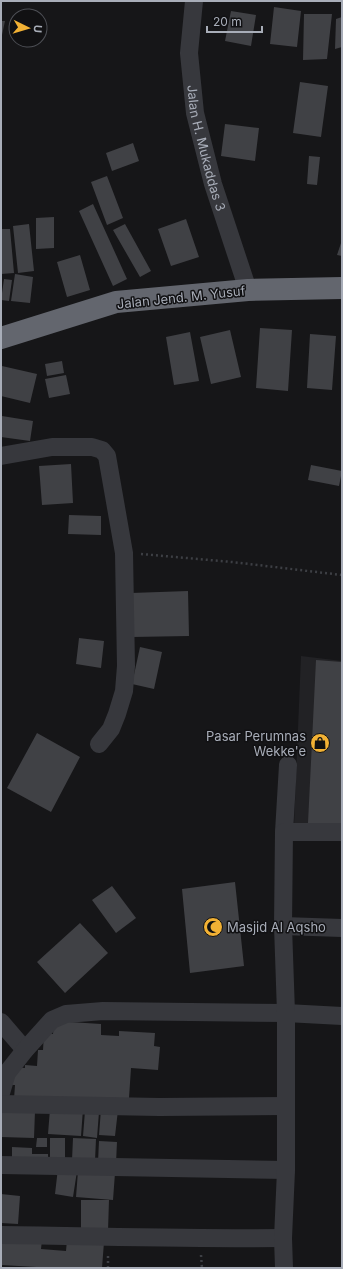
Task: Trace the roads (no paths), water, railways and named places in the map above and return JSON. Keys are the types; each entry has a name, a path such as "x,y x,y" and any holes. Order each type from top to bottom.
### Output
{"highway":[{"name":"Jalan Jend. M. Yusuf","path":"1,338 116,302 248,290 342,288"}],"street":[{"name":"Jalan H. Mukaddas 3","path":"194,1 189,53 195,113 213,184 248,290"},
{"path":"1,456 52,447 92,447 102,450 107,456 124,553 126,666 124,691 117,714 111,729 99,744"},
{"path":"284,1268 283,1238 286,1170 286,1013 283,926 284,832 288,765"},
{"path":"284,832 342,832"},
{"path":"283,926 342,928"},
{"path":"1,1092 8,1073 25,1050 52,1020 66,1014 103,1011 286,1013 342,1016"},
{"path":"1,1022 25,1050"},
{"path":"1,1104 159,1107 285,1106"},
{"path":"1,1165 286,1170"},
{"path":"1,1235 158,1236 200,1239 283,1238"}],"place":[{"name":"Pasar Perumnas Wekke'e","path":"320,743"},
{"name":"Masjid Al Aqsho","path":"213,927"}]}
